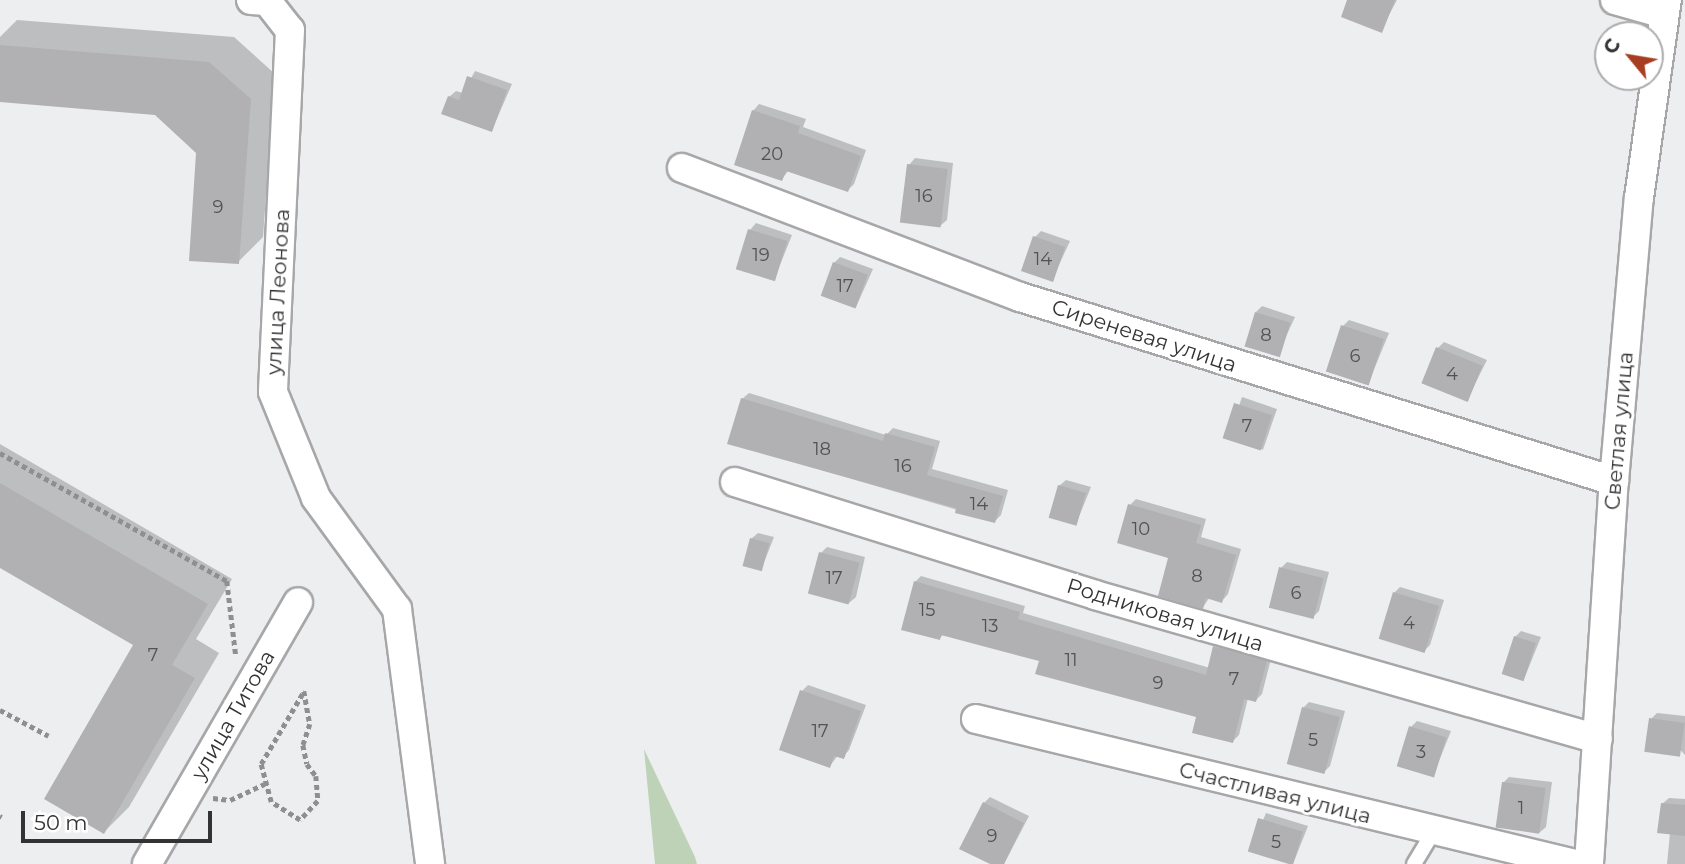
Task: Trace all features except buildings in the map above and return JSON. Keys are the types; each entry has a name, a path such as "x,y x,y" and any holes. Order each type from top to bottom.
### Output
{"street":[{"name":"улица Леонова","path":"251,0 267,1 290,30 273,392 316,498 397,609 430,864"},
{"path":"1615,0 1665,7"},
{"name":"Светлая улица","path":"1589,864 1614,481 1639,198 1665,7"},
{"name":"Сиреневая улица","path":"682,168 1020,297 1614,481"},
{"name":"Родниковая улица","path":"735,482 1095,595 1598,739"},
{"name":"улица Титова","path":"147,864 298,602"},
{"name":"Счастливая улица","path":"976,719 1575,864"}],"lane":[{"path":"1414,864 1434,831"}],"path":[{"path":"0,453 227,582 237,666"},
{"path":"304,691 310,724 303,745 307,764 316,776 318,801 300,820 271,802 265,784 261,764 304,691"},
{"path":"0,709 50,736"},
{"path":"187,795 230,800 265,784"}],"green space":[{"path":"644,749 695,857 697,864 655,864"}]}
